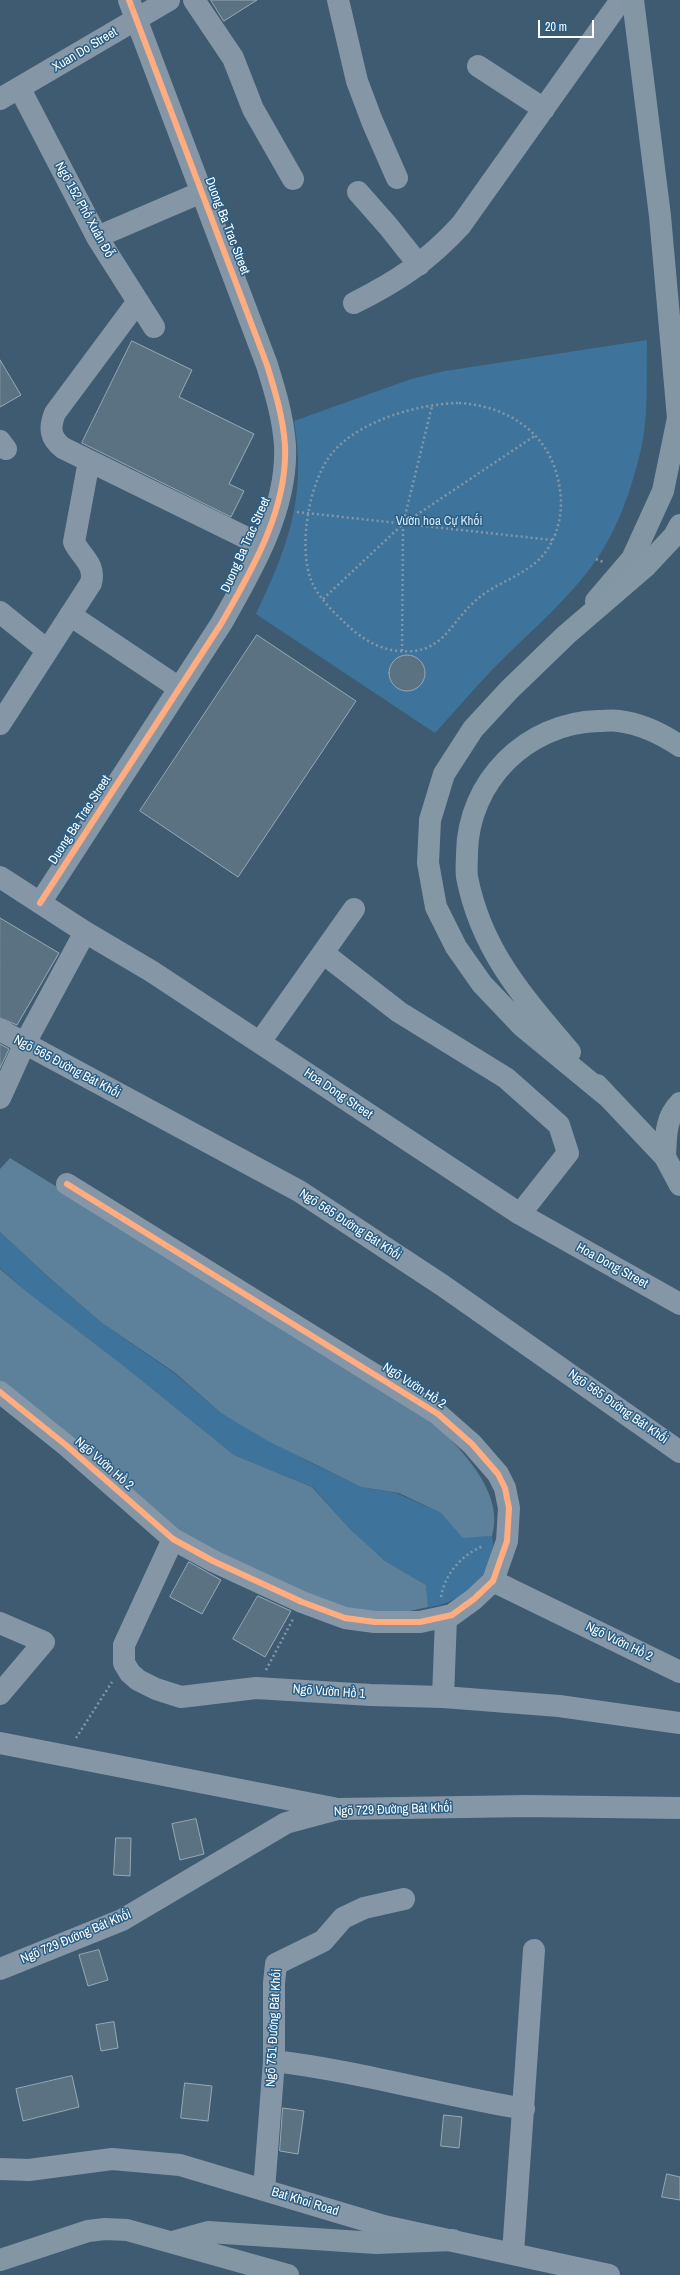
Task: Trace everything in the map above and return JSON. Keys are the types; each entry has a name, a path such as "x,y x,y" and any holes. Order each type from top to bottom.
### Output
{"highway":[{"path":"607,1096 522,1026 482,984 456,947 436,907 428,863 430,820 444,774 473,729 509,690 566,635 645,567 674,536 680,525"},
{"path":"680,746 659,732 619,721 578,722 538,735 505,760 484,788 480,794 467,834 467,875 477,916 493,953 528,1004 607,1096 665,1157 680,1185"},
{"path":"665,1157 666,1128 673,1110 680,1103"}],"main road":[{"path":"566,635 632,559 663,491 678,418 660,216 633,0"},
{"path":"0,2260 88,2230 128,2230 288,2275"},
{"path":"171,2242 208,2232 376,2242 453,2240"}],"street":[{"name":"Xuan Do Street","path":"6,93 132,9 169,0"},
{"path":"194,0 233,58 253,109 293,179"},
{"path":"338,0 357,81 372,122 397,178"},
{"path":"354,303 390,285 419,265 441,246 461,225 621,0"},
{"name":"Duong Ba Trac Street","path":"40,903 179,688 244,584 276,509 281,491 285,461 285,444 278,401 255,330 132,9"},
{"path":"478,66 544,109"},
{"name":"Ngõ 152 Phố Xuân Đỗ","path":"6,93 154,327"},
{"path":"97,238 202,192"},
{"path":"358,192 388,226 419,265"},
{"path":"133,308 55,413 51,424 51,433 56,443 89,461 261,545"},
{"path":"2,717 91,583 93,575 92,567 74,542 89,461"},
{"path":"0,612 47,650"},
{"path":"70,615 179,688"},
{"name":"Hoa Dong Street","path":"0,877 85,932 151,971 520,1214 680,1304"},
{"path":"260,1042 354,910"},
{"path":"0,1098 24,1045 85,932"},
{"path":"323,953 399,1012 506,1078 559,1126 568,1153 520,1214"},
{"name":"Ngõ 565 Đường Bát Khối","path":"0,1030 24,1045 299,1191 442,1285 680,1452"},
{"name":"Ngõ Vườn Hồ 2","path":"0,1392 73,1451 173,1539 214,1561 302,1602 345,1618 375,1622 420,1622 446,1618 474,1599 493,1580 507,1541 509,1508 505,1488 498,1474 472,1444 438,1414 67,1184"},
{"path":"124,1663 124,1645 173,1539"},
{"name":"Ngõ Vườn Hồ 2","path":"493,1580 680,1672"},
{"path":"443,1697 446,1618"},
{"path":"0,1623 44,1642 0,1694"},
{"name":"Ngõ Vườn Hồ 1","path":"124,1663 138,1680 156,1689 181,1697 256,1688 371,1695 443,1697 559,1706 680,1723"},
{"path":"0,1743 338,1809"},
{"name":"Ngõ 729 Đường Bát Khối","path":"0,1969 122,1920 286,1823 338,1809 527,1806 680,1808"},
{"name":"Ngõ 751 Đường Bát Khối","path":"264,2190 274,2061 274,1983 276,1964 324,1941 343,1918 364,1908 404,1899"},
{"path":"513,2253 534,1950"},
{"path":"274,2061 317,2066 461,2099 524,2109"},
{"name":"Bat Khoi Road","path":"0,2169 28,2170 112,2158 180,2165 384,2226 609,2275"}],"path":[{"path":"459,403 483,406 505,414 536,435 549,453 559,483 561,512 552,540 540,559 528,568 486,592 474,602 446,636 438,642 425,648 402,652 383,649 362,638 335,614 311,580 306,558 308,513 322,471 339,447 354,435 383,420 432,406 459,403"},
{"path":"402,652 403,524 432,406"},
{"path":"323,599 403,524 536,435"},
{"path":"276,509 552,540"},
{"path":"596,559 603,562"},
{"path":"446,1618 440,1605 442,1592 452,1569 466,1556 482,1546 507,1541"},
{"path":"256,1688 302,1602"},
{"path":"65,1755 124,1663"}],"green space":[{"name":"Vườn hoa Cự Khối","path":"647,340 647,395 644,436 627,499 605,547 574,588 492,670 435,733 256,614 286,543 292,520 298,474 294,421 411,379 445,371"},
{"path":"0,1232 102,1323 174,1373 221,1413 309,1462 361,1487 396,1493 441,1513 463,1537 492,1536 493,1550 490,1562 484,1574 465,1593 441,1605 428,1607 426,1585 385,1561 351,1530 313,1487 234,1455 124,1366 22,1288 0,1268"}],"shaded area":[{"path":"10,1158 419,1410 460,1450 484,1483 491,1500 494,1518 492,1536 463,1538 441,1513 399,1493 361,1487 268,1441 221,1413 174,1372 102,1323 0,1232 0,1169"},
{"path":"0,1269 22,1288 124,1366 234,1455 312,1487 351,1530 385,1561 426,1585 428,1607 405,1612 357,1614 277,1584 167,1525 92,1457 0,1381"}],"building":[{"path":"211,0 257,0 224,21"},
{"path":"132,341 192,370 179,397 254,434 229,484 244,491 231,517 82,443"},
{"path":"0,360 21,395 0,407"},
{"path":"257,635 356,701 238,877 140,811"},
{"path":"407,655 417,658 422,663 425,673 422,683 417,688 407,691 397,688 392,683 389,673 392,663 397,658"},
{"path":"0,918 59,953 17,1025 0,1018"},
{"path":"0,1044 9,1049 0,1068"},
{"path":"189,1562 221,1580 202,1614 170,1597"},
{"path":"258,1596 291,1611 265,1657 233,1639"},
{"path":"196,1819 204,1854 180,1860 172,1824"},
{"path":"116,1838 131,1838 130,1876 114,1875"},
{"path":"99,1950 108,1980 88,1986 79,1955"},
{"path":"114,2022 118,2048 101,2051 96,2025"},
{"path":"72,2076 79,2107 23,2121 16,2089"},
{"path":"185,2083 212,2086 208,2121 181,2118"},
{"path":"283,2108 304,2111 298,2154 280,2151"},
{"path":"444,2115 462,2117 459,2148 441,2146"},
{"path":"667,2174 680,2177 680,2200 662,2197"}],"cycle path":[{"path":"40,903 221,624 233,603 256,561 266,538 281,492 284,469 285,445 281,414 267,365 129,0"},
{"path":"0,1392 67,1446 173,1539 213,1561 302,1602 345,1618 375,1622 420,1622 452,1615 474,1599 493,1581 507,1541 509,1508 505,1488 498,1474 472,1444 438,1414 67,1184"}]}
